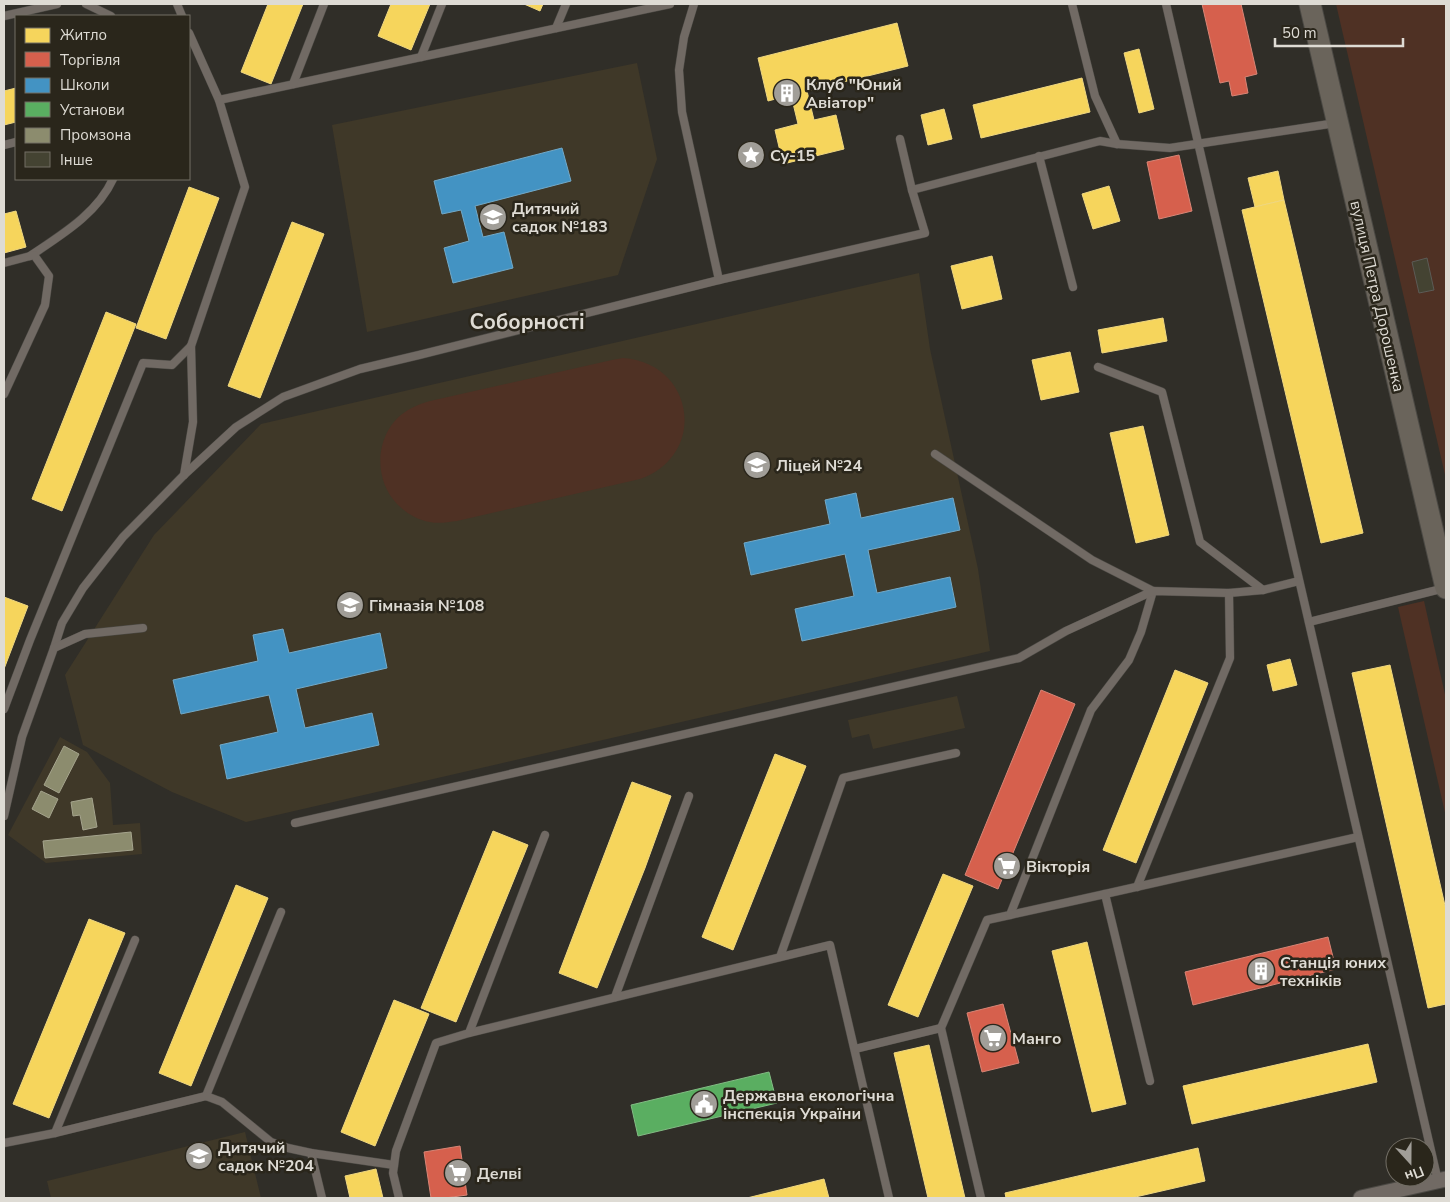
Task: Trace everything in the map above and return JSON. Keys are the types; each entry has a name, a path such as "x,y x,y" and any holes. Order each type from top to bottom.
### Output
{"main road":[{"name":"вулиця Петра Дорошенка","path":"1310,4 1446,588"}],"street":[{"path":"1360,1198 1442,1180"}],"lane":[{"path":"4,16 57,4"},
{"path":"86,4 109,15"},
{"path":"293,84 324,4"},
{"path":"421,57 442,4"},
{"path":"556,28 566,4"},
{"path":"219,100 670,4"},
{"path":"694,4 684,37 679,70 682,112 720,280"},
{"path":"1072,4 1095,96 1118,144"},
{"path":"1166,4 1358,837 1442,1180"},
{"path":"184,475 193,422 191,346 245,187 219,100 191,44"},
{"path":"912,190 1100,141 1170,148 1338,123"},
{"path":"4,816 22,737 62,623 83,588 123,537 184,475 236,427 283,397 360,368 720,280 925,233 912,190 900,139"},
{"path":"1039,156 1073,287"},
{"path":"4,263 30,256 69,230 89,212 109,188 113,180"},
{"path":"4,394 45,305 49,276 34,255 30,256"},
{"path":"4,710 30,640 143,363 172,365 191,346"},
{"path":"1098,367 1162,392 1200,542 1263,590"},
{"path":"935,454 1092,560 1153,591 1229,593 1263,590 1299,580"},
{"path":"1309,622 1446,588"},
{"path":"295,823 1019,658 1066,631 1153,591"},
{"path":"1010,915 1092,710 1129,660 1141,632 1153,591"},
{"path":"1137,887 1230,658 1229,593"},
{"path":"54,648 85,634 143,628"},
{"path":"780,957 843,778 956,753"},
{"path":"615,997 689,796"},
{"path":"469,1033 545,835"},
{"path":"981,1198 941,1028 986,920 1358,837"},
{"path":"1105,894 1150,1081"},
{"path":"206,1096 280,912"},
{"path":"55,1133 135,940"},
{"path":"399,1198 392,1173 396,1150 436,1044 469,1033 830,945 889,1198"},
{"path":"855,1049 941,1028"},
{"path":"4,1143 55,1133 206,1096 222,1102 270,1142 311,1153 394,1165"},
{"path":"311,1153 322,1198"}],"shaded area":[{"path":"1336,4 1446,4 1446,479"},
{"name":"Дитячий садок №183","path":"637,63 657,159 618,275 367,332 332,125"},
{"path":"919,273 930,349 978,569 990,651 246,822 172,792 83,745 65,675 154,535 261,424"},
{"path":"623,358 647,364 666,376 678,392 684,411 683,431 676,451 662,467 640,479 443,523 433,523 412,516 397,504 389,493 383,481 381,454 389,429 397,418 408,410 430,401"},
{"path":"1424,601 1446,699 1446,817 1398,607"},
{"path":"957,696 965,728 873,749 869,734 852,738 848,720"},
{"path":"60,737 87,752 110,783 113,825 140,823 142,854 46,863 8,835"},
{"name":"Дитячий садок №204","path":"245,1132 261,1198 51,1198 47,1181"}],"building: Житло":[{"path":"268,4 303,4 271,84 241,72"},
{"path":"391,4 430,4 411,50 378,36"},
{"path":"524,4 543,4 540,11"},
{"name":"Клуб \"Юний Авіатор\"","path":"897,23 908,66 807,91 814,120 836,115 844,149 783,164 775,130 798,124 791,95 768,101 758,58"},
{"path":"1139,49 1154,109 1139,113 1124,53"},
{"path":"1082,78 1090,112 981,138 973,105"},
{"path":"15,88 15,122 4,125 4,91"},
{"path":"944,109 952,139 928,145 921,115"},
{"path":"1278,171 1284,200 1255,207 1248,178"},
{"path":"1109,186 1120,221 1093,229 1082,194"},
{"path":"189,187 219,198 166,339 136,328"},
{"path":"1284,200 1363,533 1321,543 1242,210"},
{"path":"16,211 26,247 4,253 4,214"},
{"path":"292,222 324,234 260,398 228,386"},
{"path":"992,256 1002,299 962,309 951,266"},
{"path":"106,312 136,324 62,511 32,499"},
{"path":"1163,318 1167,341 1102,353 1098,330"},
{"path":"1070,352 1079,392 1041,400 1032,360"},
{"path":"1143,426 1169,535 1136,543 1110,433"},
{"path":"4,597 28,606 4,669"},
{"path":"1290,659 1297,685 1273,691 1267,665"},
{"path":"1390,665 1446,910 1446,1004 1428,1008 1352,673"},
{"path":"1175,670 1208,683 1136,863 1103,850"},
{"path":"775,754 806,766 733,950 702,937"},
{"path":"632,782 671,796 645,868 597,988 559,973"},
{"path":"493,831 528,845 456,1022 421,1008"},
{"path":"943,874 973,886 918,1017 888,1005"},
{"path":"236,885 268,898 191,1086 159,1073"},
{"path":"89,919 125,933 49,1118 13,1104"},
{"path":"1087,942 1126,1104 1092,1112 1052,951"},
{"path":"394,1000 429,1014 375,1146 341,1132"},
{"path":"1368,1044 1377,1082 1192,1124 1183,1086"},
{"path":"929,1045 965,1198 928,1198 894,1053"},
{"path":"1198,1148 1205,1181 1131,1198 1006,1198 1005,1193"},
{"path":"376,1169 383,1198 350,1198 345,1176"},
{"path":"824,1179 829,1198 747,1198"}],"building: Торгівля":[{"path":"1202,4 1241,4 1257,74 1245,77 1248,93 1232,96 1229,81 1220,83"},
{"path":"1179,155 1192,211 1159,219 1147,162"},
{"path":"1041,690 1075,704 998,889 965,875"},
{"name":"Станція юних техніків","path":"1328,937 1336,969 1193,1005 1185,972"},
{"name":"Манго","path":"1003,1004 1019,1063 982,1072 967,1013"},
{"path":"460,1146 467,1195 431,1198 424,1152"}],"building: Школи":[{"path":"562,148 571,181 475,206 483,237 504,232 513,268 453,283 444,248 469,241 461,210 442,214 434,181"},
{"path":"856,493 861,518 953,498 960,530 868,550 877,593 950,577 956,607 802,641 795,609 854,596 845,554 751,575 744,543 830,524 825,500"},
{"path":"283,629 289,653 380,633 387,668 296,689 305,728 372,713 379,745 227,779 220,745 278,732 269,695 181,714 173,680 258,661 253,635"}],"building: Установи":[{"name":"Державна екологічна інспекція України","path":"769,1072 777,1103 638,1136 631,1105"}],"building: Промзона":[{"path":"64,746 79,754 59,793 44,785"},
{"path":"41,791 58,799 49,818 32,809"},
{"path":"92,798 97,827 83,830 80,815 73,816 71,802"},
{"path":"131,832 133,850 45,858 43,841"}],"building: Інше":[{"path":"1427,258 1434,290 1419,293 1412,262"}],"place":[{"name":"Клуб \"Юний Авіатор\"","path":"787,93"},
{"name":"Су-15","path":"751,155"},
{"name":"Дитячий садок №183","path":"493,217"},
{"name":"Ліцей №24","path":"757,465"},
{"name":"Гімназія №108","path":"350,605"},
{"name":"Вікторія","path":"1007,866"},
{"name":"Станція юних техніків","path":"1261,971"},
{"name":"Манго","path":"993,1038"},
{"name":"Державна екологічна інспекція України","path":"704,1104"},
{"name":"Дитячий садок №204","path":"199,1156"},
{"name":"Делві","path":"458,1173"}],"district":[{"name":"Соборності","path":"527,322"}]}
